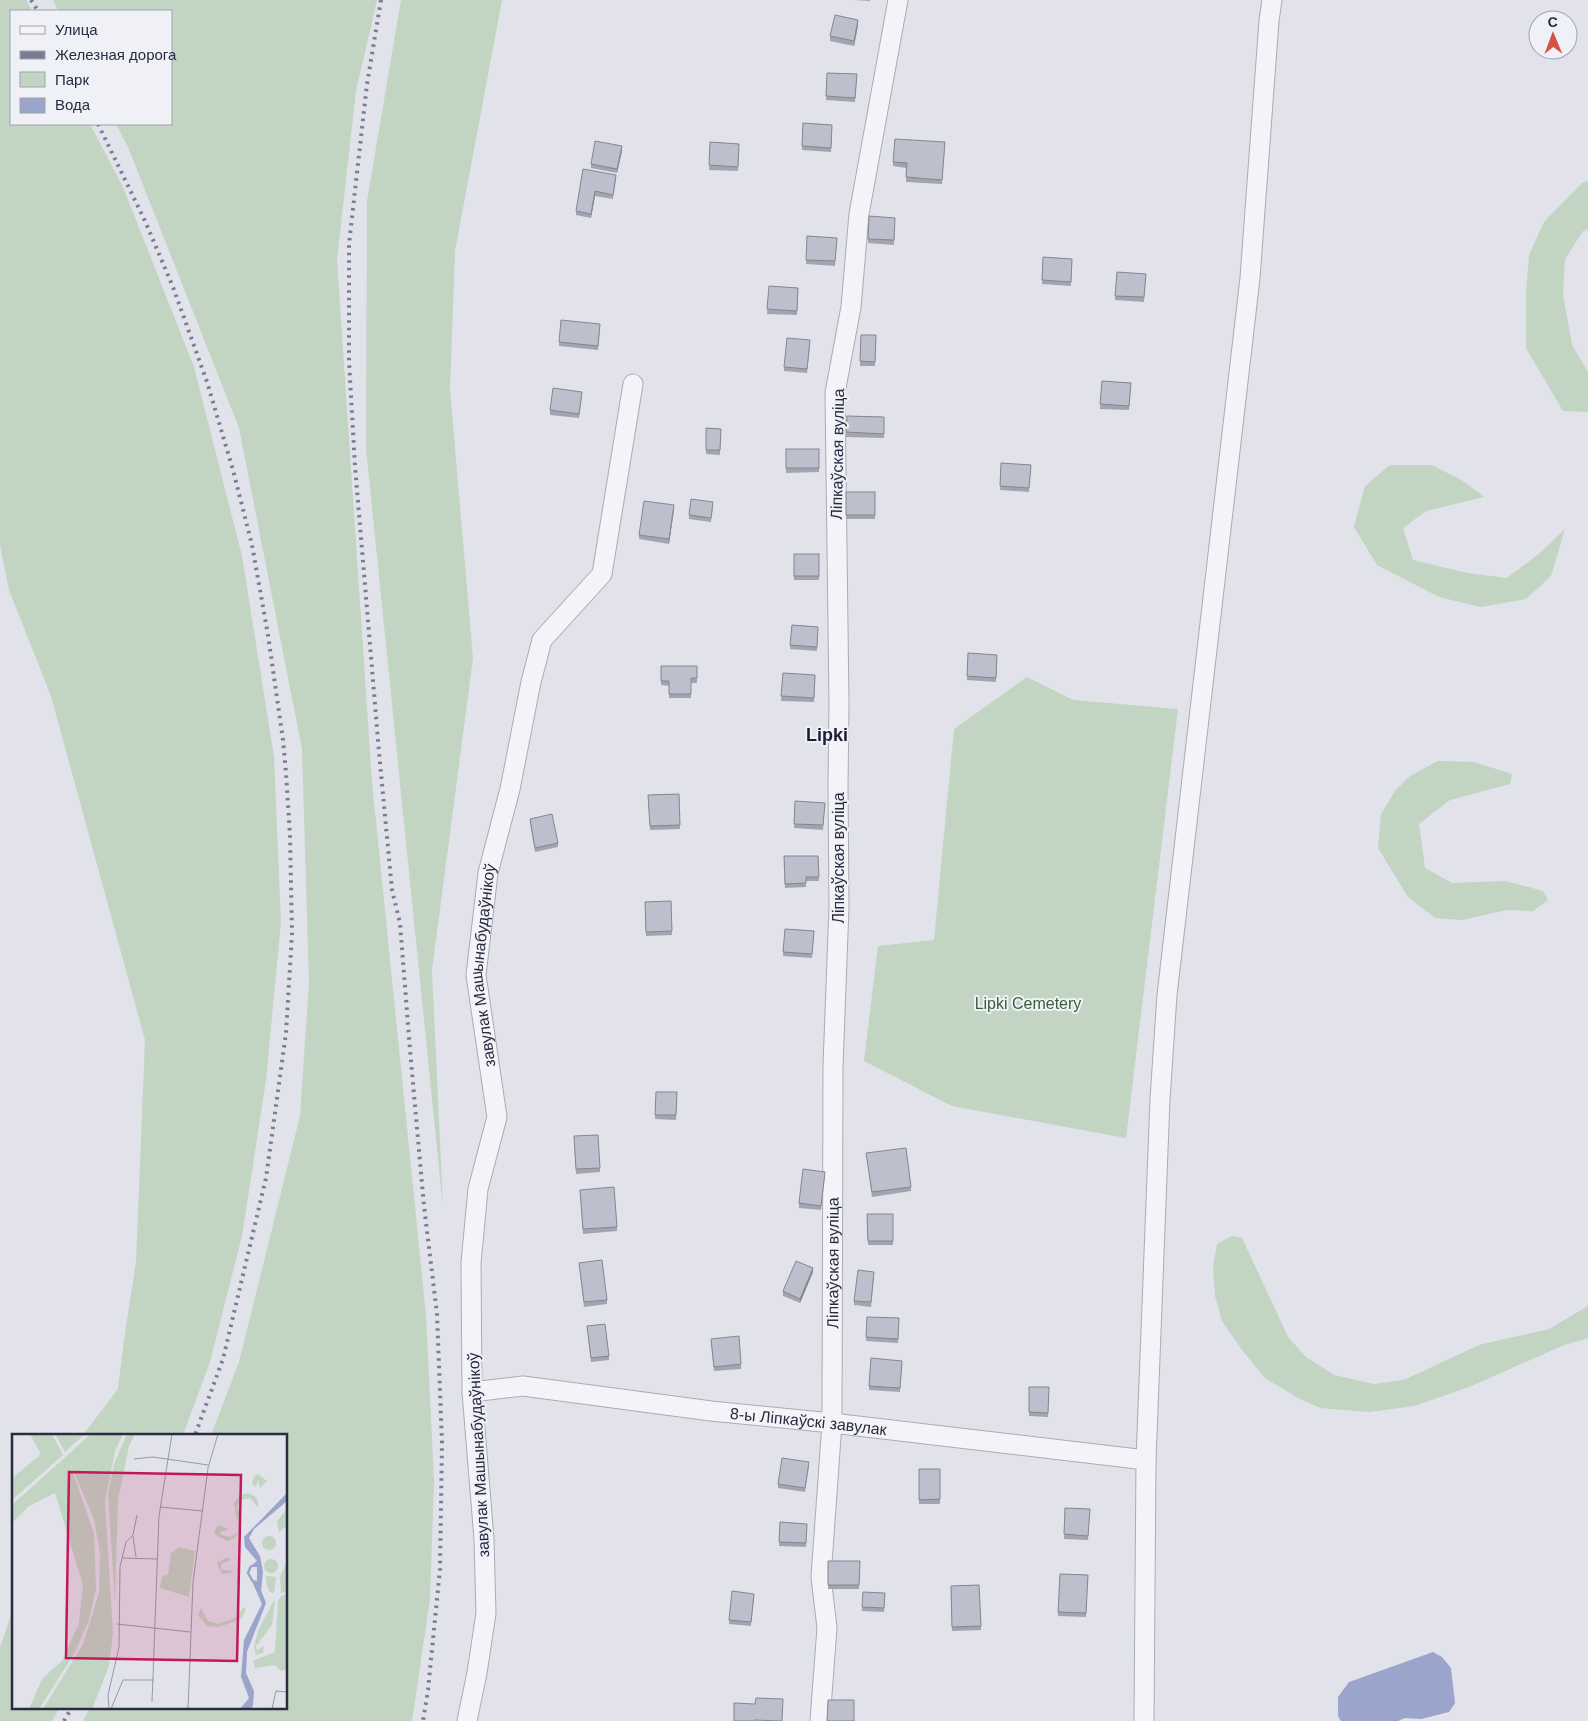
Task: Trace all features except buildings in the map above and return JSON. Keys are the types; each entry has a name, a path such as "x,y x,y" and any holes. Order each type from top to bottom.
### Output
{"street":[{"name":"Ліпкаўская вуліца","path":"820,1721 826,1628 821,1577 832,1423 833,1066 839,907 839,703 835,393 851,307 859,214 898,0"},
{"path":"1144,1721 1146,1460 1160,1099 1167,995 1250,278 1272,0"},
{"name":"завулак Машынабудаўнікоў","path":"467,1721 477,1673 486,1613 484,1539 472,1392 471,1263 478,1189 497,1117 476,975 488,873 510,788 530,682 542,640 602,574 633,384"},
{"name":"8-ы Ліпкаўскі завулак","path":"472,1392 523,1386 711,1411 832,1423 1146,1460"}],"green space":[{"path":"0,0 26,0 31,10 10,10 10,125 91,125 123,187 194,367 242,556 274,757 281,922 266,1080 242,1236 210,1362 183,1434 84,1434 118,1389 136,1262 145,1040 51,696 9,590 0,545"},
{"path":"53,0 377,0 356,91 337,260 372,782 426,1315 434,1481 430,1599 412,1721 83,1721 90,1708 288,1708 288,1434 211,1434 239,1362 300,1116 309,983 302,749 239,428 128,147 117,125 172,125 172,10 58,10"},
{"path":"401,0 502,0 455,251 450,389 473,658 432,970 443,1207 366,448 367,201"},
{"path":"1588,181 1588,229 1583,231 1565,259 1563,295 1572,345 1588,372 1588,412 1563,411 1526,348 1526,292 1529,255 1544,222 1582,183"},
{"path":"1390,465 1432,465 1463,481 1484,497 1426,511 1403,528 1413,560 1467,573 1507,578 1540,553 1565,529 1551,576 1526,599 1481,607 1439,597 1377,565 1354,527 1365,486"},
{"name":"Lipki Cemetery","path":"1027,677 1073,700 1178,709 1126,1138 952,1106 864,1061 878,946 934,940 954,729"},
{"path":"1438,761 1474,762 1512,774 1510,784 1450,800 1419,824 1425,868 1452,883 1506,881 1543,891 1548,900 1533,911 1507,910 1462,920 1435,918 1408,897 1378,848 1381,814 1395,791 1410,776"},
{"path":"1232,1236 1242,1238 1288,1337 1306,1357 1334,1375 1374,1384 1404,1380 1479,1345 1549,1329 1588,1306 1588,1338 1562,1346 1469,1387 1414,1406 1369,1412 1320,1408 1300,1399 1266,1379 1242,1350 1222,1321 1215,1296 1213,1267 1217,1244"},
{"path":"12,1613 12,1708 59,1708 52,1721 0,1721 0,1647"}],"water":[{"path":"1433,1652 1442,1657 1451,1668 1455,1703 1449,1712 1421,1719 1405,1718 1398,1721 1341,1721 1338,1716 1338,1697 1349,1682"}],"railway":[{"path":"31,0 37,10"},
{"path":"381,0 367,84 349,244 349,361 355,466 379,752 392,890 400,923 424,1206 437,1314 442,1443 440,1569 428,1690 423,1721"},
{"path":"98,125 145,221 173,287 207,382 233,470 252,545 268,635 286,773 290,835 292,934 286,1033 266,1178 223,1359 195,1434"},
{"path":"64,1721 71,1708"}],"district":[{"name":"Lipki","path":"827,735"}]}
